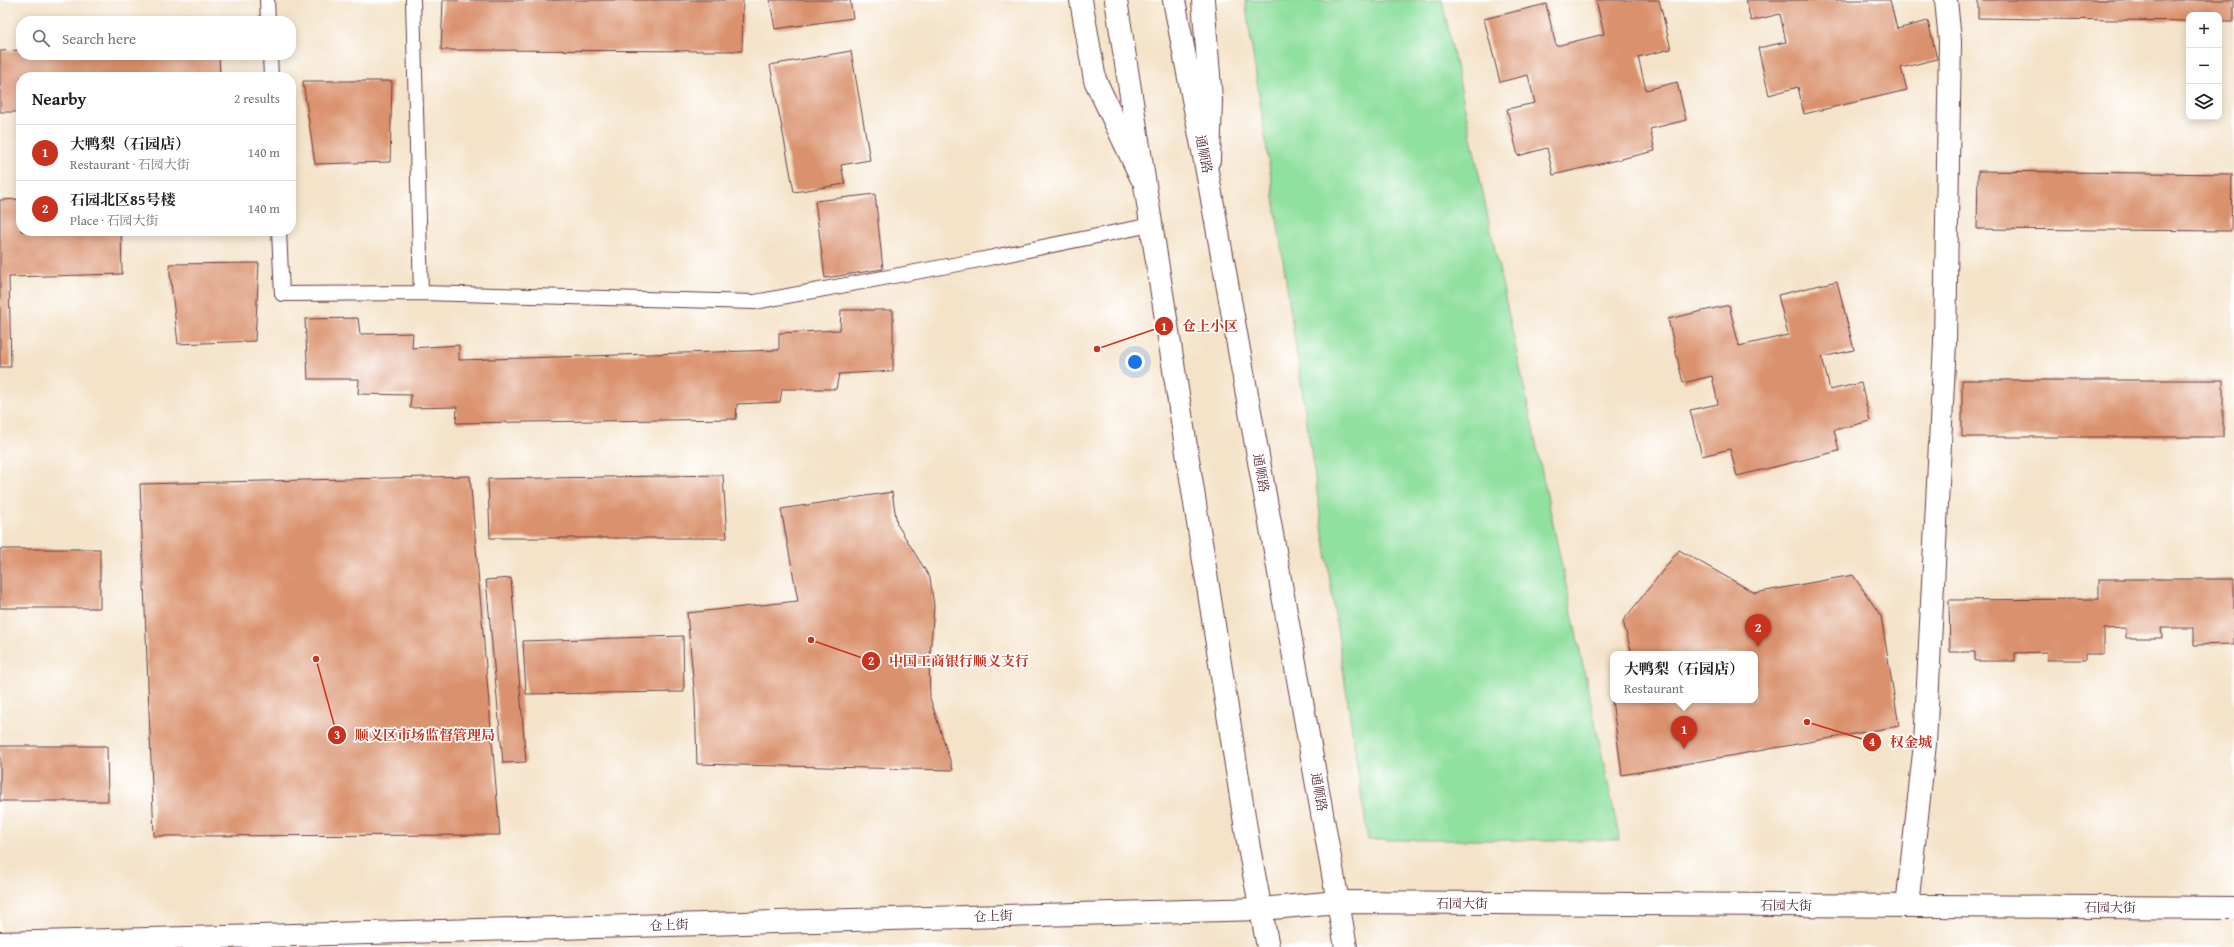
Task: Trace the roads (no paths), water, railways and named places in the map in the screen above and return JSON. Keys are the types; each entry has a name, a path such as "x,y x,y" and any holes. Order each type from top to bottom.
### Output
{"street":[{"path":"1081,0 1095,80 1146,187"},
{"path":"1116,0 1249,848 1268,947"},
{"name":"通顺路","path":"1174,0 1208,177 1346,947"},
{"path":"1203,0 1211,100 1208,177"},
{"path":"1907,906 1925,744 1945,343 1950,41 1946,0"},
{"name":"石园大街","path":"1338,902 2234,908"},
{"name":"仓上街","path":"0,943 1261,909 1338,902"}],"lane":[{"path":"267,0 268,16"},
{"path":"413,0 421,293"},
{"path":"270,60 271,72"},
{"path":"278,236 282,294 421,293 755,302 969,262 1151,225"}],"place":[{"name":"仓上小区","path":"1097,349"},
{"name":"中国工商银行顺义支行","path":"811,640"},
{"name":"石园北区85号楼","path":"1758,647"},
{"name":"顺义区市场监督管理局","path":"316,659"},
{"name":"权金城","path":"1807,722"},
{"name":"大鸭梨（石园店）","path":"1684,749"}]}
